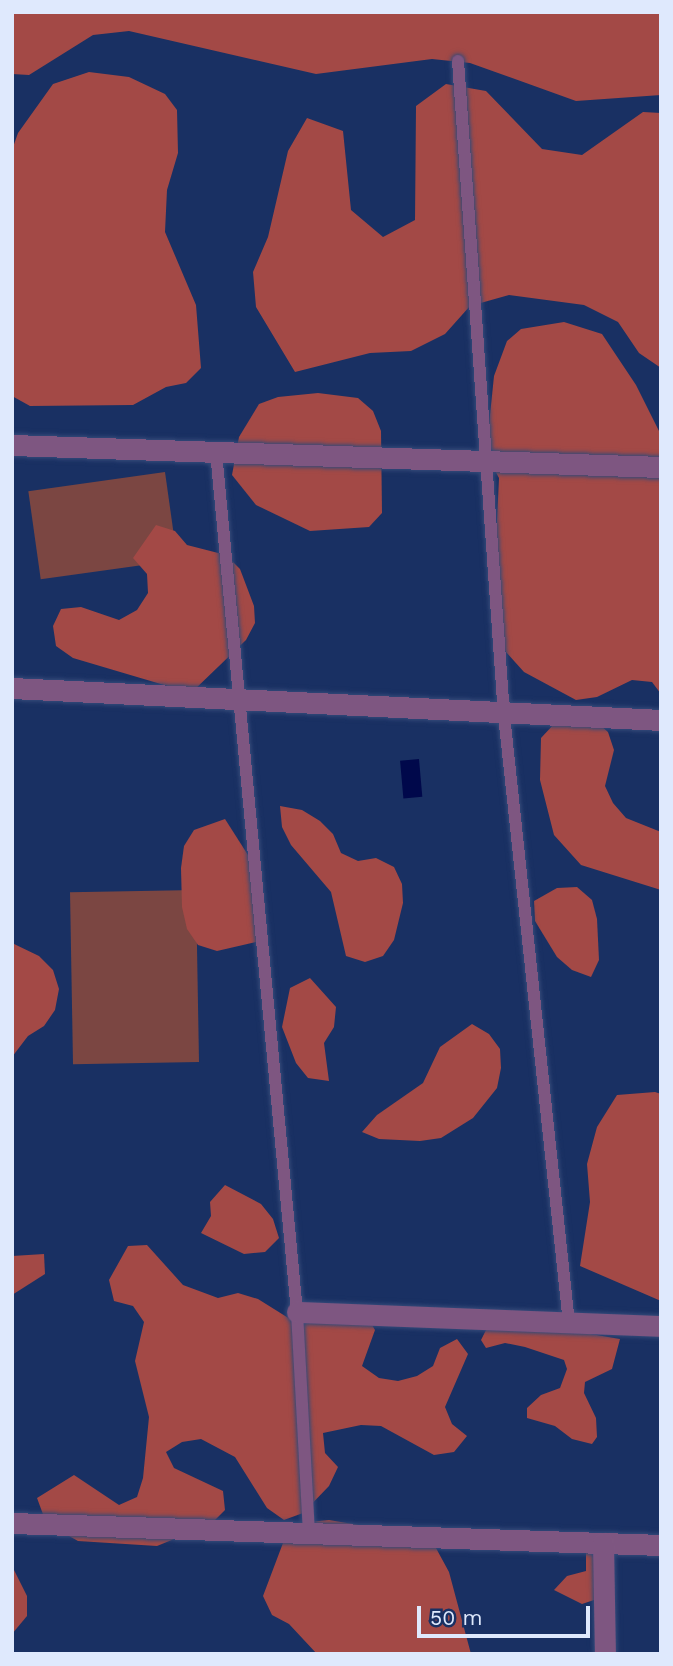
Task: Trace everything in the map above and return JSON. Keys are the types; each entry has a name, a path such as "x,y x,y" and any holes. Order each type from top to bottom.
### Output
{"street":[{"path":"12,445 661,467"},
{"path":"12,688 504,715 661,720"},
{"path":"297,1312 661,1326"},
{"path":"12,1523 661,1545"},
{"path":"603,1543 605,1654"}],"lane":[{"path":"458,61 484,461 504,715 569,1323"},
{"path":"216,452 237,701 297,1312 309,1533"}],"shaded area":[{"path":"12,12 661,12 661,95 576,101 470,63 432,59 316,74 129,31 93,35 29,75 12,74"},
{"path":"89,72 129,77 165,94 177,110 178,153 167,190 165,232 196,305 201,368 186,383 166,387 133,405 30,406 12,396 12,150 18,133 53,84"},
{"path":"446,84 486,91 542,149 582,155 643,112 661,113 661,368 639,353 618,322 584,305 509,295 470,306 445,334 411,351 370,353 295,372 256,307 253,272 268,237 288,151 307,118 343,131 351,210 383,237 415,220 416,106"},
{"path":"564,322 602,334 636,385 661,435 661,694 652,682 632,680 597,697 576,700 524,672 498,643 494,582 499,478 486,454 494,376 507,341 521,329"},
{"path":"318,393 358,398 373,411 381,431 382,513 369,527 310,531 256,505 232,475 239,437 259,404 278,397"},
{"path":"165,472 177,560 41,579 28,491"},
{"path":"156,525 175,531 187,545 226,555 240,569 254,606 255,623 246,640 191,693 73,658 56,646 53,626 61,609 81,607 119,620 137,610 148,593 147,574 133,558"},
{"path":"593,719 608,732 614,750 605,786 613,803 626,818 661,832 661,890 581,865 554,835 540,780 541,738 554,724"},
{"path":"419,759 422,797 403,799 400,761"},
{"path":"280,806 302,810 320,821 333,834 341,853 358,861 376,858 394,867 402,884 403,903 394,940 383,956 365,962 346,956 331,892 291,845 282,827"},
{"path":"225,819 255,866 265,905 256,942 217,951 198,945 187,929 182,907 181,868 184,846 194,830"},
{"path":"577,887 592,900 597,919 599,960 591,977 572,970 557,957 535,921 534,901 557,888"},
{"path":"196,890 199,1062 73,1064 70,892"},
{"path":"12,943 39,956 53,970 59,989 55,1010 44,1026 28,1036 12,1057"},
{"path":"310,978 336,1007 334,1027 324,1043 329,1081 308,1078 296,1063 282,1027 290,988"},
{"path":"472,1024 489,1034 500,1049 501,1068 497,1088 473,1118 441,1138 420,1141 379,1139 362,1132 377,1115 423,1083 440,1047"},
{"path":"655,1092 661,1094 661,1301 580,1266 590,1202 587,1164 597,1127 617,1095"},
{"path":"225,1185 261,1204 273,1219 279,1238 265,1252 244,1254 201,1233 211,1216 210,1202"},
{"path":"147,1245 183,1285 218,1298 238,1293 258,1299 290,1319 365,1313 375,1330 362,1366 379,1378 398,1381 417,1376 433,1366 440,1348 457,1339 468,1354 445,1407 452,1424 467,1436 454,1452 434,1455 381,1426 361,1425 323,1433 325,1453 338,1467 329,1486 303,1513 284,1520 267,1508 235,1457 201,1439 182,1442 166,1452 174,1468 223,1491 225,1510 211,1524 157,1546 78,1541 60,1531 44,1517 37,1498 74,1475 119,1505 137,1497 143,1478 149,1417 135,1361 144,1322 133,1306 114,1301 109,1280 128,1246"},
{"path":"44,1254 45,1274 12,1295 12,1256"},
{"path":"502,1319 620,1339 612,1369 585,1382 584,1393 596,1418 597,1437 592,1444 572,1439 555,1426 527,1418 527,1408 541,1395 560,1388 567,1369 564,1360 525,1347 505,1343 486,1348 481,1340 486,1330"},
{"path":"329,1520 430,1537 449,1572 471,1654 317,1654 289,1624 272,1615 263,1596 286,1535 299,1523"},
{"path":"597,1550 600,1598 582,1604 554,1590 567,1576 586,1571 586,1551"},
{"path":"12,1566 27,1596 27,1616 12,1634"}]}
